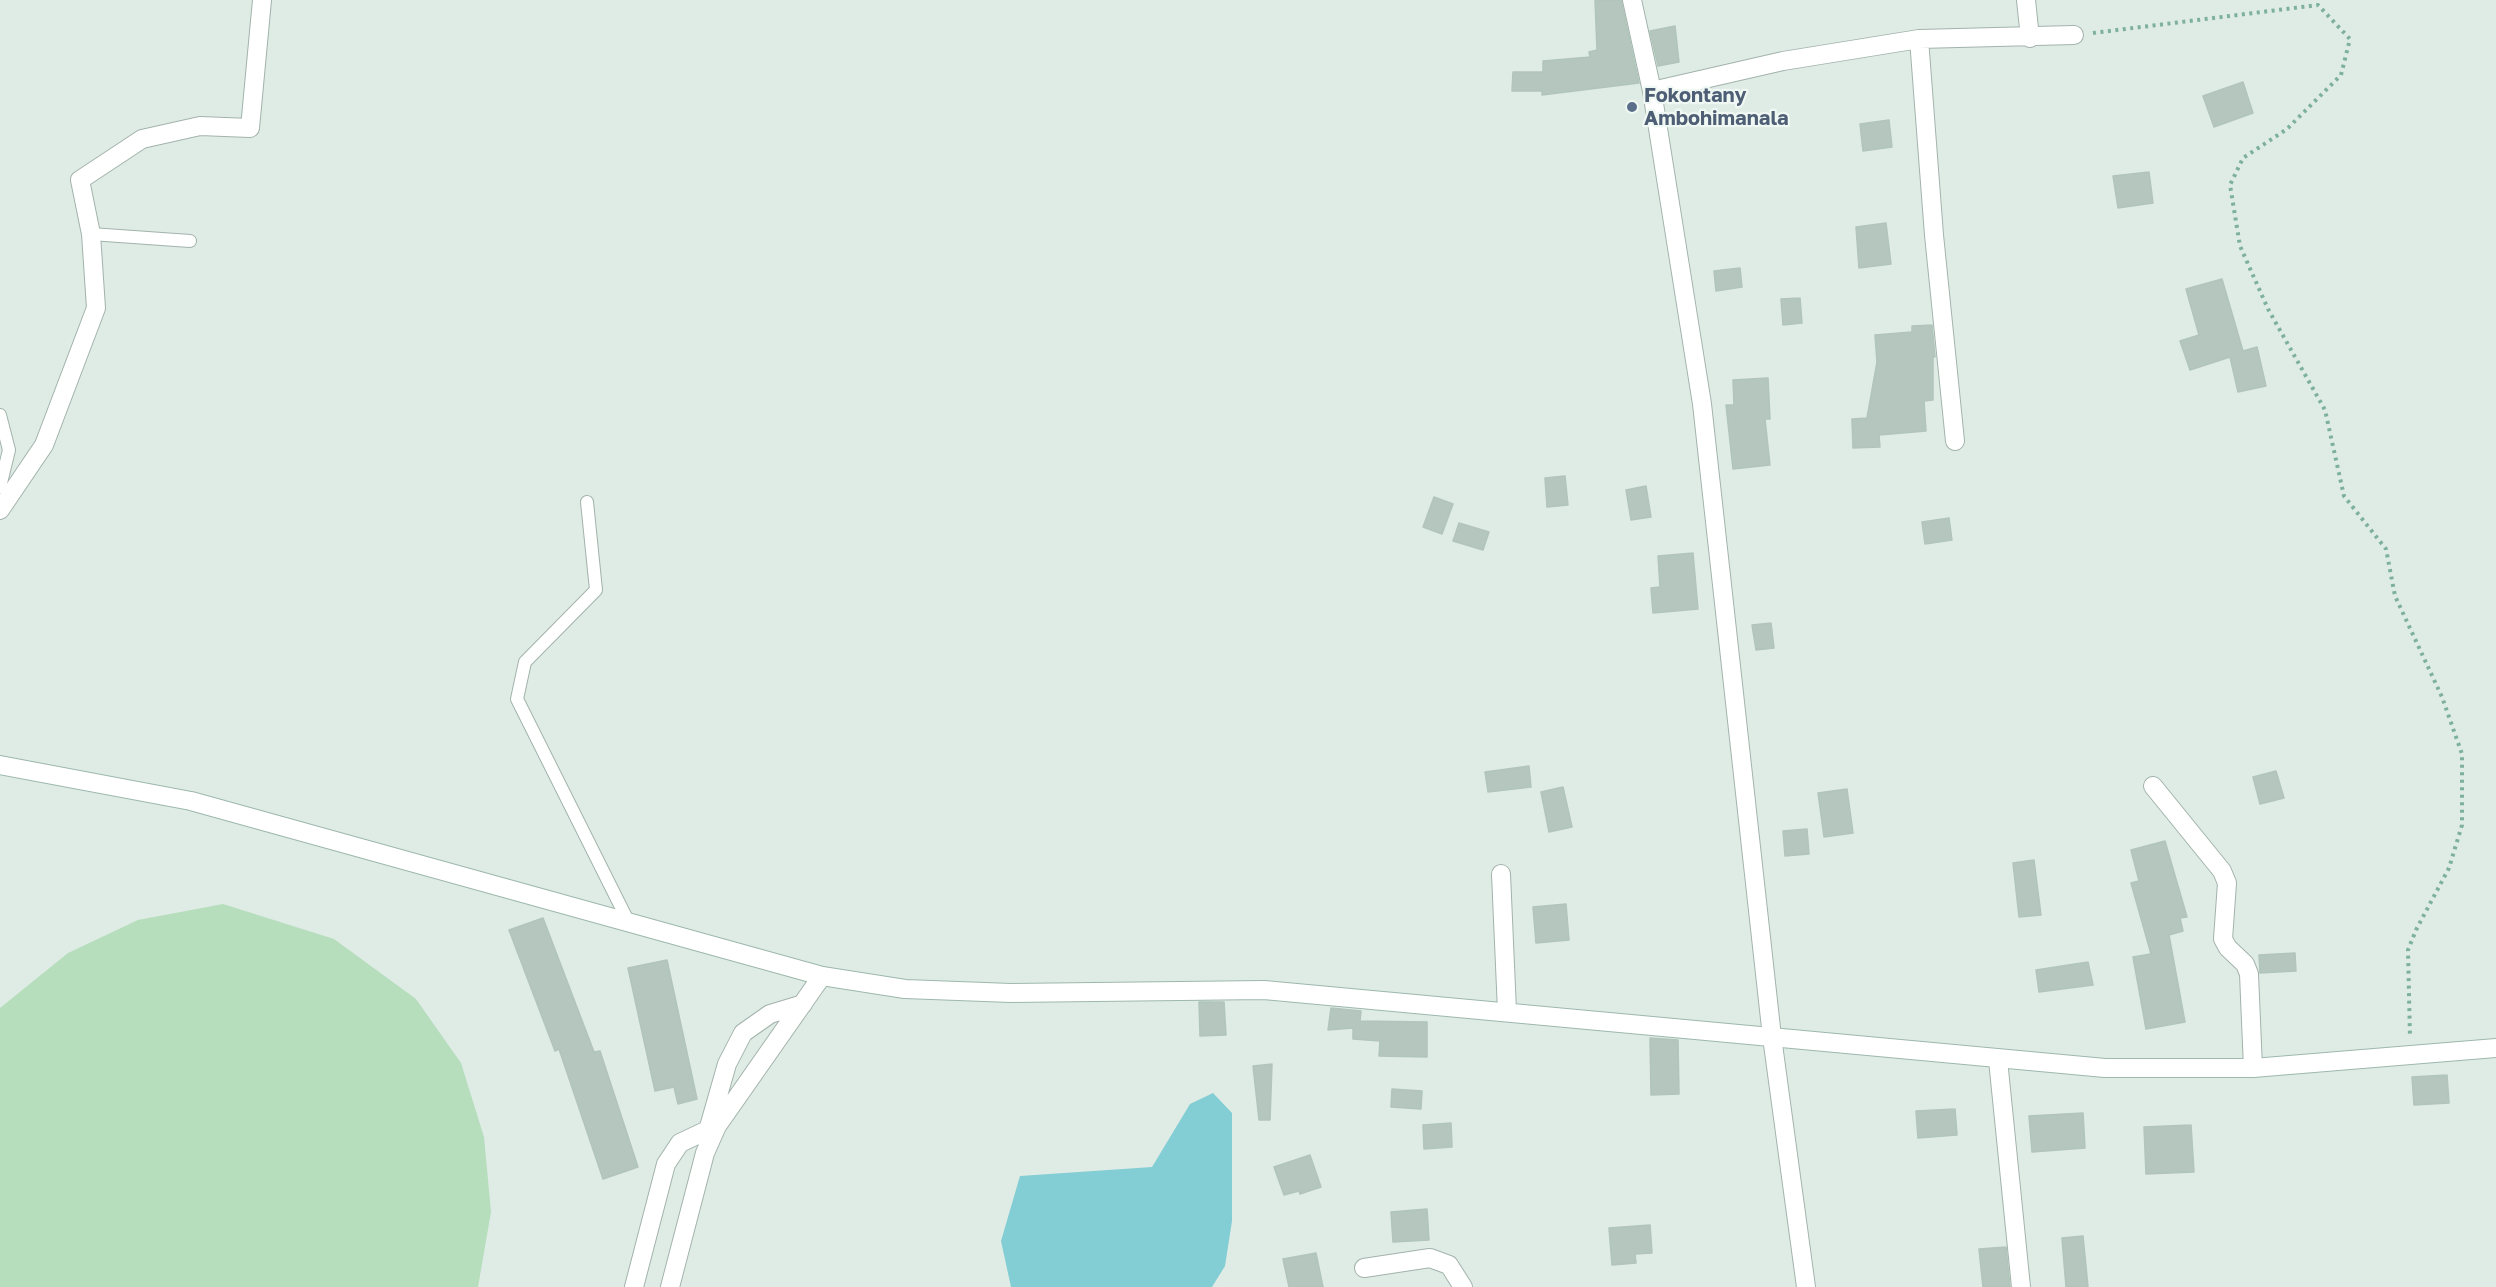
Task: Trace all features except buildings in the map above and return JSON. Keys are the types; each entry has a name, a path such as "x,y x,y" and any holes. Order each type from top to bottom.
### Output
{"street":[{"path":"0,510 44,445 96,308 91,234 80,180 142,138 200,126 250,128 262,0"},
{"path":"1632,0 1652,91 1702,404 1772,1037 1806,1287"},
{"path":"2026,0 2030,38"},
{"path":"1652,91 1783,61 1919,39 2030,38 2074,35"},
{"path":"1919,39 1934,235 1955,441"},
{"path":"0,765 191,801 822,976 905,988 1011,993 1264,990 1507,1011 1998,1060 2105,1068 2253,1068 2410,1053 2496,1048"},
{"path":"2153,786 2222,871 2227,883 2223,939 2228,948 2246,964 2249,974 2253,1068"},
{"path":"1501,874 1507,1011"},
{"path":"634,1287 666,1164 680,1143 712,1127 822,976"},
{"path":"670,1287 727,1064 743,1033 770,1014 803,1004"},
{"path":"1998,1060 2021,1287"},
{"path":"1364,1268 1430,1258 1449,1265 1463,1287"}],"lane":[{"path":"91,234 190,241"},
{"path":"0,415 9,450 0,487"},
{"path":"588,502 596,590 525,662 518,699 629,923"}],"path":[{"path":"2074,35 2318,5 2350,39 2341,75 2287,129 2242,158 2230,185 2240,246 2268,309 2325,410 2344,496 2386,549 2395,596 2442,698 2462,754 2462,825 2449,868 2408,950 2410,1053"}],"green space":[{"path":"223,904 334,939 416,999 461,1063 484,1137 491,1212 478,1287 0,1287 0,1008 68,953 138,920"}],"water":[{"path":"1213,1093 1232,1113 1232,1221 1225,1266 1212,1287 1011,1287 1001,1241 1020,1176 1152,1167 1190,1104"}],"place":[{"name":"Fokontany Ambohimanala","path":"1632,107"}]}
